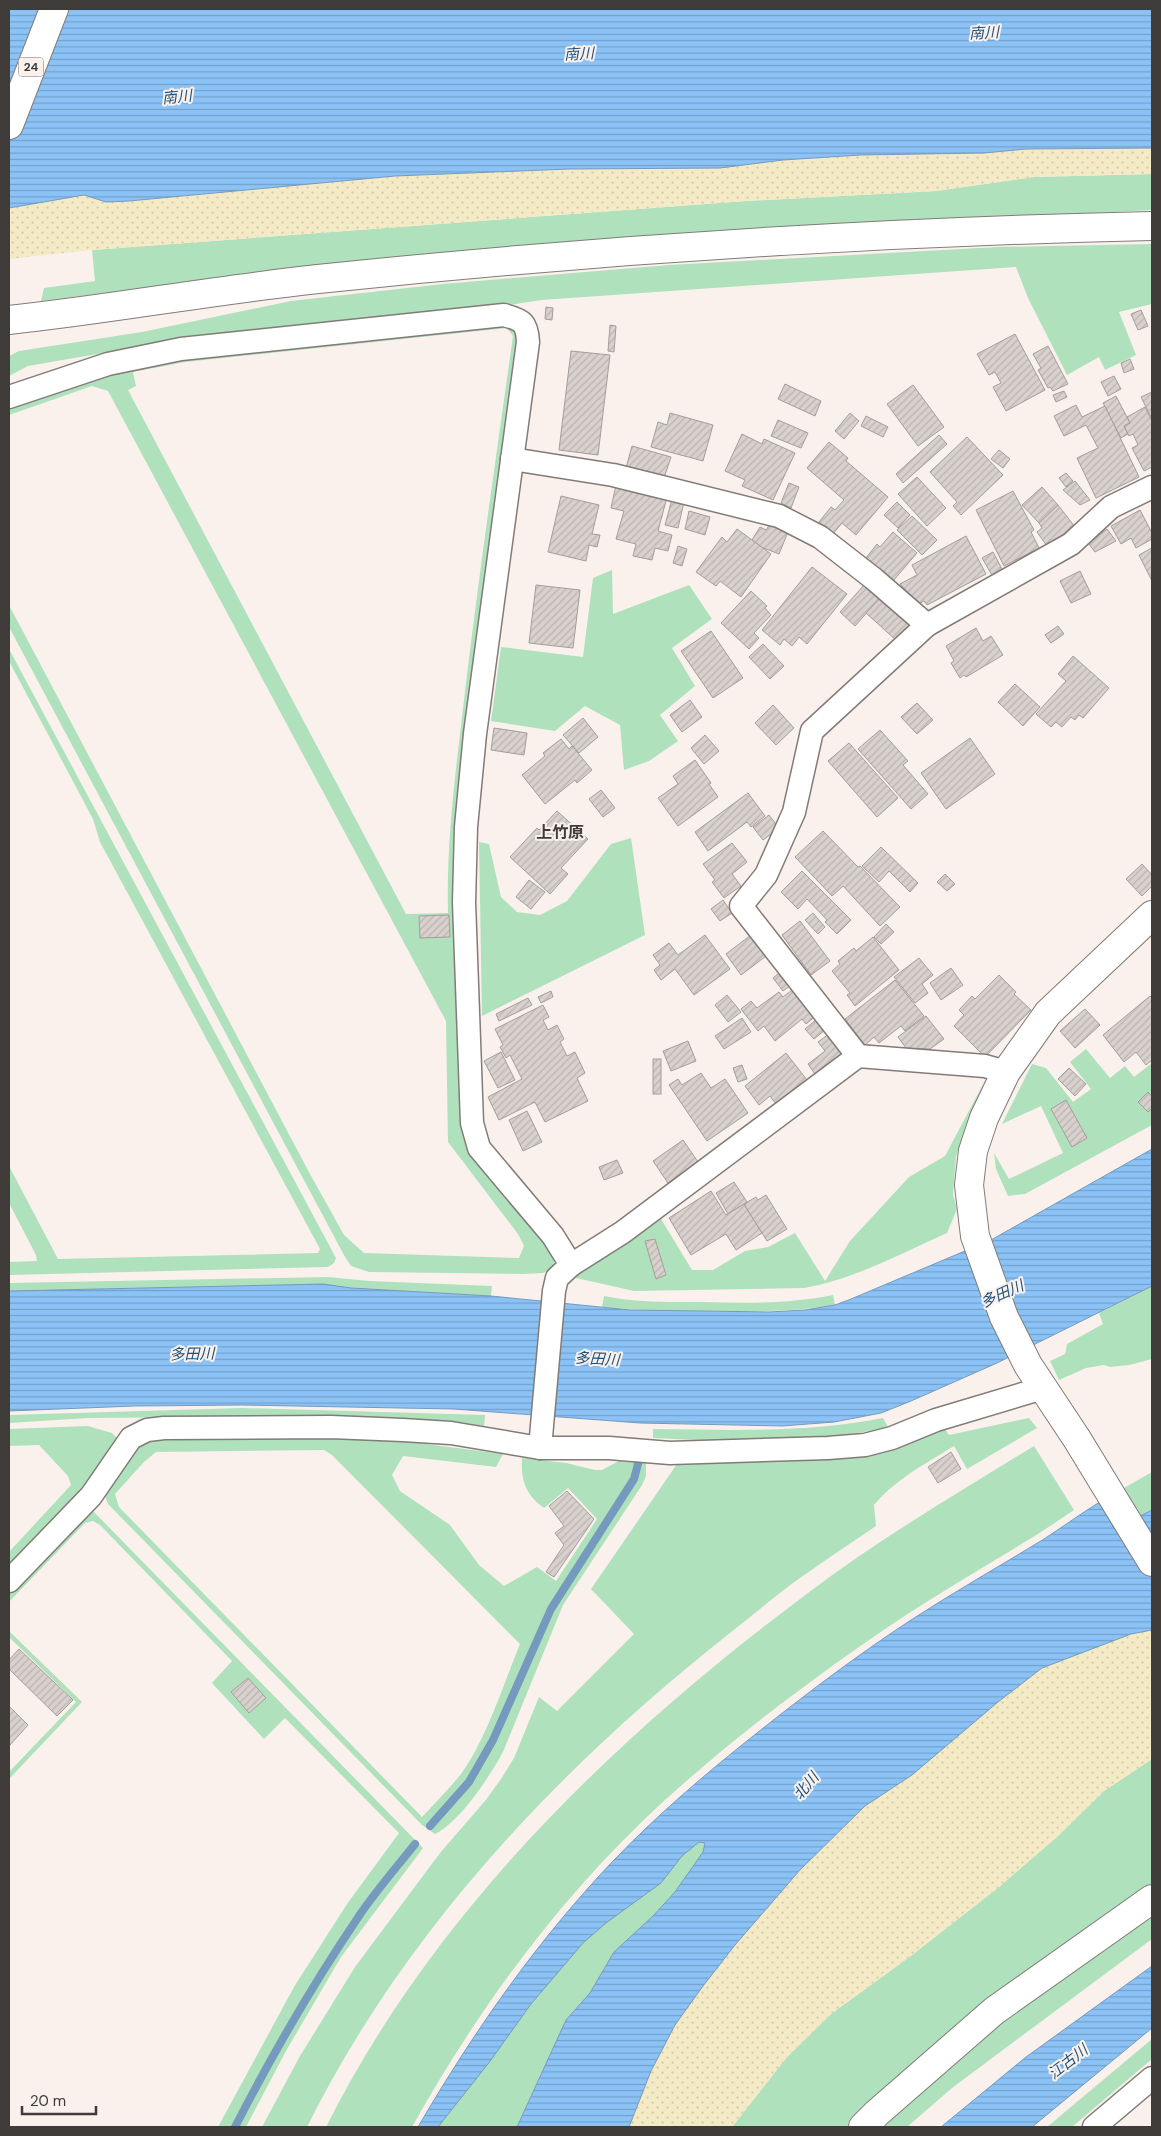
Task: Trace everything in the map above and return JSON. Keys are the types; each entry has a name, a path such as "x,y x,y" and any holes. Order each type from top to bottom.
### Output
{"street":[{"name":"24","path":"9,125 54,9"},
{"path":"9,320 314,280 671,247 1000,229 1152,226"},
{"path":"9,396 108,364 181,349 504,315 517,318 527,329 528,342 474,734 466,827 464,902 472,1123 479,1148 553,1236 571,1265"},
{"path":"512,459 613,474 779,516 820,537 874,579 927,625"},
{"path":"858,1056 741,906 766,875 794,812 812,731 927,625 1071,544 1112,507 1152,487"},
{"path":"1152,915 1048,1013 1006,1072 984,1118 973,1151 969,1185 975,1236 1004,1317 1028,1365 1077,1439 1152,1562"},
{"path":"540,1441 554,1291 557,1278 571,1265 623,1232 858,1056 985,1066 1006,1072"},
{"path":"9,1580 90,1496 131,1438 147,1430 164,1428 302,1427 403,1430 670,1453 828,1448 865,1445 892,1438 936,1420 1043,1388"},
{"path":"864,2127 877,2113 994,2011 1152,1899"},
{"path":"1094,2127 1152,2078"}],"green space":[{"path":"1152,174 1152,210 670,236 312,267 41,301 44,288 95,281 92,250 746,201 936,191 1034,177"},
{"path":"1152,244 1152,304 1119,312 1136,355 1105,370 1099,357 1067,375 1028,298 1016,267 541,300 504,306 184,339 28,366 9,376 9,356 19,351 142,332 291,301 443,284 669,265 998,247"},
{"path":"508,322 521,336 467,734 466,1122 552,1251 554,1262 551,1270 543,1273 523,1274 369,1272 351,1266 9,627 9,605 344,1235 364,1253 519,1258 524,1246 518,1234 448,1142 446,1021 108,391 92,386 9,415 9,407 110,372 182,357","holes":["507,328 513,336 467,675 451,823 448,913 406,914 128,390 136,386 133,372 185,362"]},
{"path":"612,570 613,614 689,585 712,619 672,648 695,686 660,715 678,741 649,761 624,770 620,725 585,706 555,731 491,721 501,647 583,657 593,578"},
{"path":"9,649 336,1258 334,1263 328,1267 9,1275 9,1262 37,1261 36,1255 9,1203 9,1166 58,1259 318,1253 320,1249 100,842 93,819 9,661"},
{"path":"631,838 645,935 482,1016 479,842 489,844 501,897 517,912 540,915 567,901 611,844"},
{"path":"1086,1049 1110,1078 1125,1066 1134,1077 1152,1063 1152,1125 1025,1194 1008,1196 996,1169 994,1153 1009,1179 1063,1153 1041,1106 1002,1124 1032,1064 1046,1068 1073,1102 1091,1089 1070,1062"},
{"path":"988,1075 989,1082 963,1135 956,1157 953,1194 957,1209 947,1233 841,1279 804,1288 634,1291 576,1278 574,1275 658,1214 692,1270 713,1270 745,1251 768,1247 795,1233 825,1281 850,1241 909,1177 945,1156"},
{"path":"328,1277 369,1281 492,1286 491,1296 351,1288 323,1284 9,1291 9,1283"},
{"path":"1152,1286 1152,1359 1129,1365 1110,1367 1104,1365 1086,1368 1059,1380 1050,1361 1065,1354 1067,1344 1103,1324 1099,1313"},
{"path":"833,1295 835,1305 787,1310 667,1311 602,1307 604,1296 654,1302 752,1303 801,1300"},
{"path":"242,1408 485,1415 484,1426 453,1421 331,1416 88,1418 9,1423 9,1415"},
{"path":"883,1418 888,1427 861,1433 802,1439 741,1441 653,1438 653,1429 769,1430 826,1426"},
{"path":"1029,1418 1037,1428 967,1469 954,1446 901,1480 874,1505 876,1526 809,1571 773,1598 667,1685 606,1739 547,1797 491,1857 439,1920 390,1986 346,2055 307,2127 262,2127 300,2056 355,1967 440,1853 485,1801 501,1779 514,1758 539,1697 557,1711 634,1634 591,1589 677,1464 895,1448 945,1429 949,1435"},
{"path":"88,1426 112,1433 117,1438 115,1445 88,1487 9,1569 9,1552 71,1485 68,1476 39,1445 9,1446 9,1429"},
{"path":"330,1438 403,1441 503,1454 496,1467 403,1456 392,1475 400,1491 450,1525 479,1565 504,1586 537,1567 556,1581 597,1519 568,1488 544,1508 528,1492 522,1474 522,1458 566,1463 595,1470 602,1470 619,1461 646,1463 646,1476 642,1485 563,1605 503,1752 474,1798 454,1820 435,1834 422,1825 108,1504 103,1491 138,1446 155,1440","holes":["324,1450 332,1455 520,1644 479,1745 461,1774 422,1817 119,1507 115,1494 144,1462 156,1452"]},
{"path":"1034,1446 1074,1510 906,1615 843,1658 782,1703 665,1800 591,1874 525,1954 465,2038 412,2127 326,2127 370,2048 420,1972 476,1901 536,1833 599,1768 736,1648 835,1573 891,1535"},
{"path":"1152,1472 1152,1510 1142,1515 1122,1532 1118,1530 1109,1519 1103,1500"},
{"path":"92,1510 423,1848 341,1957 286,2051 246,2127 218,2127 294,1987 347,1904 399,1833 285,1718 264,1739 212,1683 232,1661 100,1525 93,1521 85,1523 9,1602 9,1592 86,1512"},
{"path":"9,1631 82,1702 9,1779 9,1772 76,1702 9,1637"},
{"path":"1152,1759 1152,1886 870,2103 847,2127 732,2127 787,2057 831,2014 912,1955 999,1887 1058,1836 1104,1791"},
{"path":"699,1842 705,1843 703,1852 675,1892 653,1916 614,1952 590,1993 566,2020 517,2127 438,2127 491,2060 531,2004 583,1943 606,1923 661,1883 682,1856"},
{"path":"1152,1913 1152,1939 952,2088 907,2127 880,2127 1005,2017"},
{"path":"1152,2039 1152,2059 1072,2127 1047,2127"}],"sand":[{"path":"1152,148 1152,174 1034,177 936,191 746,201 92,250 9,259 9,208 84,195 106,202 129,201 395,176 569,169 720,168 783,160 860,155 984,153 1026,149"},
{"path":"1152,1630 1152,1759 1104,1791 1058,1836 999,1887 912,1955 831,2014 787,2057 732,2127 629,2127 651,2071 675,2024 735,1945 800,1870 865,1806 912,1775 998,1702 1042,1668 1131,1634"}],"water":[{"name":"南川","path":"9,9 1152,9 1152,148 1026,149 984,153 860,155 783,160 720,168 569,169 395,176 129,201 106,202 84,195 9,208"},
{"name":"多田川","path":"1152,1149 1152,1286 997,1363 881,1413 834,1422 782,1426 640,1423 454,1409 242,1405 134,1406 9,1411 9,1291 323,1284 351,1288 491,1296 630,1310 769,1312 805,1310 835,1305 851,1299 991,1240"},
{"name":"北川","path":"1103,1500 1113,1527 1122,1532 1142,1515 1152,1510 1152,1630 1131,1634 1042,1668 998,1702 912,1775 865,1806 800,1870 735,1945 703,1986 675,2025 651,2071 629,2127 517,2127 566,2020 590,1993 614,1952 653,1916 675,1892 703,1852 705,1843 699,1842 682,1856 661,1883 606,1923 583,1943 531,2004 491,2060 438,2127 418,2127 484,2022 558,1923 630,1843 667,1809 762,1729 873,1646"},
{"name":"江古川","path":"1152,1966 1152,2028 1032,2127 941,2127 1026,2057"}],"building":[{"path":"546,307 553,308 552,320 545,319"},
{"path":"1141,310 1148,326 1138,330 1131,314"},
{"path":"610,325 616,326 614,352 608,351"},
{"path":"1015,334 1045,390 1006,411 993,387 1001,383 995,372 989,375 977,354"},
{"path":"1048,346 1068,384 1053,391 1050,387 1048,388 1038,370 1041,368 1033,354"},
{"path":"571,351 610,355 598,455 559,450"},
{"path":"1130,359 1134,369 1124,373 1121,363"},
{"path":"1114,376 1121,389 1108,396 1101,382"},
{"path":"785,384 821,401 815,416 778,399"},
{"path":"913,385 944,427 918,446 887,404"},
{"path":"1064,391 1067,397 1056,402 1053,395"},
{"path":"1152,392 1152,419 1141,397"},
{"path":"1116,396 1130,423 1124,426 1128,434 1121,438 1103,403"},
{"path":"1076,405 1082,417 1105,406 1139,477 1096,498 1077,458 1098,448 1086,425 1064,436 1054,416"},
{"path":"1145,407 1152,421 1152,467 1144,471 1132,448 1138,445 1133,434 1129,436 1124,426 1130,423 1127,417"},
{"path":"670,413 713,425 703,461 651,447 658,422 667,425"},
{"path":"850,413 859,421 844,439 835,431"},
{"path":"866,416 888,427 883,437 861,426"},
{"path":"778,420 808,433 801,448 771,436"},
{"path":"742,434 762,444 764,439 795,453 773,500 742,486 745,480 725,471"},
{"path":"939,435 947,444 903,483 896,474"},
{"path":"967,437 1003,475 961,515 953,506 957,502 930,472"},
{"path":"829,442 848,458 846,461 888,497 856,535 842,523 833,534 819,522 831,507 835,510 844,500 807,468"},
{"path":"632,446 671,457 664,478 626,468"},
{"path":"999,450 1010,459 1003,468 991,459"},
{"path":"1066,473 1073,481 1066,487 1059,478"},
{"path":"917,477 946,508 927,526 898,494"},
{"path":"1075,481 1090,500 1080,505 1063,490"},
{"path":"789,483 799,487 791,508 781,503"},
{"path":"616,485 667,497 658,531 672,535 668,551 655,548 652,560 633,556 636,544 616,539 624,511 611,508"},
{"path":"1042,487 1058,505 1039,523 1022,505"},
{"path":"1013,491 1034,530 1031,532 1039,548 1004,566 976,510"},
{"path":"561,496 599,505 592,534 600,535 597,547 589,545 586,561 548,552"},
{"path":"672,499 684,502 678,528 665,525"},
{"path":"897,502 910,515 898,528 884,515"},
{"path":"1058,505 1075,527 1047,546 1037,532 1042,528 1039,523"},
{"path":"1140,510 1152,533 1152,539 1136,548 1131,538 1121,544 1111,526"},
{"path":"689,511 710,517 705,535 685,529"},
{"path":"912,516 937,540 922,555 897,530"},
{"path":"770,524 788,532 779,554 761,547 752,540 760,527 766,530"},
{"path":"737,529 771,554 741,597 720,581 716,586 696,572 722,537 727,542"},
{"path":"1107,529 1116,541 1095,552 1088,543"},
{"path":"893,532 917,553 893,581 866,558 877,544 880,547"},
{"path":"966,536 986,574 927,605 924,601 919,604 900,584 917,575 912,565"},
{"path":"678,546 687,549 682,566 673,563"},
{"path":"1152,548 1152,581 1139,555"},
{"path":"993,552 1002,569 992,575 982,558"},
{"path":"812,567 847,594 807,644 799,637 792,646 784,639 780,645 762,630"},
{"path":"1080,571 1091,594 1071,603 1060,581"},
{"path":"865,584 880,598 855,626 840,612"},
{"path":"536,585 580,590 573,648 529,643"},
{"path":"751,591 767,606 765,608 771,615 754,633 759,638 749,649 721,623"},
{"path":"880,598 911,626 897,641 866,613"},
{"path":"1058,626 1064,634 1051,643 1045,635"},
{"path":"976,628 983,641 991,636 1003,655 966,677 964,675 960,678 951,663 954,661 946,646"},
{"path":"711,631 743,678 713,698 681,651"},
{"path":"763,644 784,666 770,679 749,657"},
{"path":"1073,656 1109,688 1083,718 1079,715 1075,720 1071,717 1062,727 1056,722 1051,727 1036,714 1066,681 1058,674"},
{"path":"1015,684 1040,707 1023,726 998,702"},
{"path":"690,700 702,717 682,732 670,715"},
{"path":"917,703 933,720 917,734 901,717"},
{"path":"773,705 794,728 776,745 755,723"},
{"path":"583,718 598,737 579,753 563,735"},
{"path":"494,728 527,733 524,755 491,750"},
{"path":"880,730 908,761 903,765 928,794 911,809 858,749"},
{"path":"705,735 719,751 704,764 691,748"},
{"path":"970,738 995,774 946,809 921,773"},
{"path":"561,739 569,749 572,746 592,770 577,783 575,780 545,804 522,775 545,756 543,753"},
{"path":"849,743 898,798 877,817 828,761"},
{"path":"695,760 718,797 678,826 658,798 678,784 673,776"},
{"path":"601,790 615,808 603,817 589,799"},
{"path":"748,793 765,816 751,827 747,822 708,851 695,832"},
{"path":"557,811 588,839 561,868 568,874 550,894 510,857 537,828 539,830"},
{"path":"769,815 779,828 763,840 753,827"},
{"path":"823,831 900,907 880,926 843,886 832,896 795,857"},
{"path":"732,843 747,862 732,874 741,886 724,898 712,882 715,880 703,864"},
{"path":"881,847 918,883 910,892 889,871 879,882 862,866"},
{"path":"1142,864 1152,875 1152,886 1142,896 1126,879"},
{"path":"802,871 851,920 837,934 825,922 827,920 807,899 798,909 781,892"},
{"path":"945,874 955,884 947,891 937,882"},
{"path":"529,880 545,892 531,909 516,897"},
{"path":"723,900 732,913 720,921 711,909"},
{"path":"813,913 825,927 818,934 805,920"},
{"path":"449,915 450,937 420,938 419,916"},
{"path":"800,921 830,961 811,975 782,935"},
{"path":"886,924 894,932 881,944 874,937"},
{"path":"705,935 730,969 694,995 675,969 661,980 654,970 660,965 653,955 669,943 678,955"},
{"path":"751,935 766,956 741,975 726,954"},
{"path":"873,937 899,970 855,1006 847,995 850,993 832,971 840,964 838,961 854,948 856,951"},
{"path":"919,958 933,975 922,984 928,993 915,1003 894,977"},
{"path":"951,968 963,985 941,1000 930,983"},
{"path":"783,970 794,983 783,991 773,978"},
{"path":"999,975 1016,992 1014,994 1031,1010 985,1057 954,1026 964,1015 959,1010 972,996 975,999"},
{"path":"895,980 924,1016 905,1031 901,1026 879,1043 874,1037 865,1045 845,1019"},
{"path":"796,987 818,1014 806,1024 802,1019 775,1041 764,1026 758,1031 741,1009 751,1001 757,1008 779,992 783,997"},
{"path":"551,991 553,997 541,1003 538,997"},
{"path":"727,995 741,1012 728,1022 715,1005"},
{"path":"1150,996 1152,998 1152,1060 1146,1065 1136,1052 1124,1062 1103,1035"},
{"path":"528,998 532,1005 499,1021 496,1014"},
{"path":"543,1005 549,1017 543,1020 548,1030 557,1025 564,1039 560,1042 567,1056 575,1052 585,1073 577,1078 588,1101 545,1122 535,1102 499,1120 488,1097 522,1079 510,1055 506,1058 500,1047 503,1045 495,1029"},
{"path":"1085,1009 1100,1025 1075,1048 1060,1031"},
{"path":"926,1016 944,1039 930,1049 906,1048 898,1037"},
{"path":"742,1018 751,1032 724,1049 715,1036"},
{"path":"817,1019 825,1030 814,1039 805,1029"},
{"path":"829,1034 845,1056 817,1077 808,1064 825,1051 818,1042"},
{"path":"688,1041 696,1061 671,1071 663,1051"},
{"path":"501,1052 515,1080 498,1088 484,1061"},
{"path":"786,1053 807,1080 776,1104 770,1096 759,1105 745,1086"},
{"path":"653,1059 661,1059 661,1094 653,1094"},
{"path":"742,1065 747,1079 738,1082 733,1068"},
{"path":"1069,1068 1086,1084 1075,1096 1058,1079"},
{"path":"701,1073 711,1088 725,1079 748,1113 707,1141 669,1085 678,1079 682,1085"},
{"path":"1148,1092 1152,1097 1152,1108 1148,1112 1138,1102"},
{"path":"1066,1100 1087,1138 1072,1147 1051,1109"},
{"path":"527,1111 542,1142 523,1151 509,1120"},
{"path":"683,1140 698,1162 668,1183 653,1161"},
{"path":"617,1160 623,1173 604,1180 599,1167"},
{"path":"734,1182 747,1202 728,1214 716,1193"},
{"path":"711,1191 726,1215 744,1204 762,1233 736,1250 726,1234 691,1255 669,1218"},
{"path":"766,1195 787,1229 767,1241 744,1204 756,1197 758,1200"},
{"path":"655,1239 666,1275 656,1279 645,1241"},
{"path":"951,1452 961,1469 938,1483 928,1467"},
{"path":"567,1491 594,1519 554,1577 546,1572 564,1545 555,1533 564,1526 549,1506"},
{"path":"19,1649 73,1700 57,1716 9,1669 9,1660"},
{"path":"248,1678 266,1698 249,1713 231,1692"},
{"path":"9,1706 28,1725 9,1746"}],"waterway":[{"path":"430,1826 469,1782 493,1740 551,1609 634,1479 638,1464"},
{"path":"235,2127 278,2047 325,1968 379,1889 415,1844"}],"district":[{"name":"上竹原","path":"560,832"}]}
